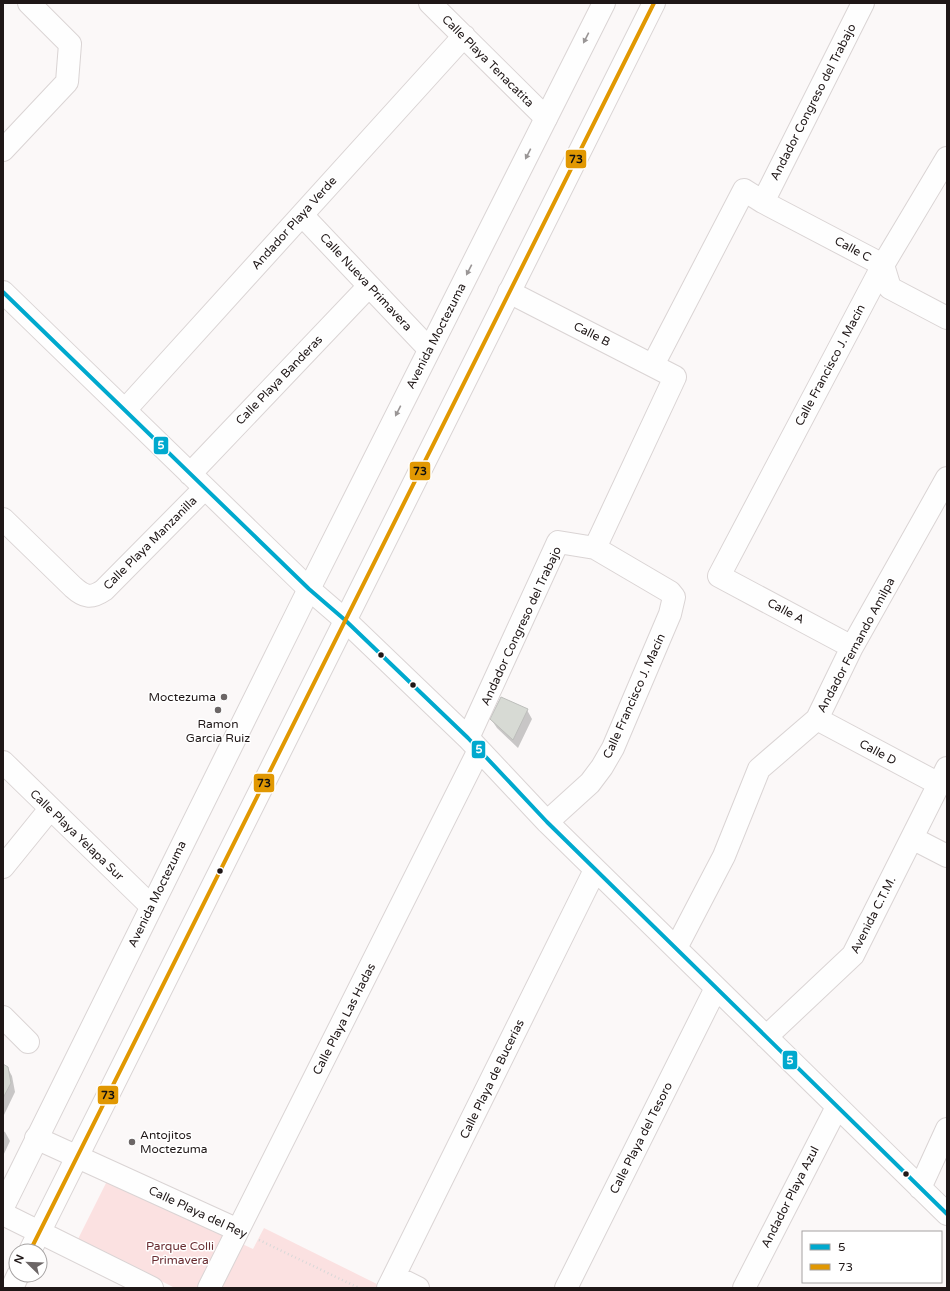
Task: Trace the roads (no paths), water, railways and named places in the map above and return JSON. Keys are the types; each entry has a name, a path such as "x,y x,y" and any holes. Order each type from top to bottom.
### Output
{"street":[{"path":"3,150 66,82 70,44 29,3"},
{"name":"Calle Playa Tenacatita","path":"430,3 546,118"},
{"name":"Avenida Moctezuma","path":"3,1208 36,1138 309,589 604,3"},
{"path":"35,1242 76,1156 654,3"},
{"name":"Andador Congreso del Trabajo","path":"764,202 863,3"},
{"name":"Andador Playa Verde","path":"125,410 464,36"},
{"name":"Calle Francisco J. Macín","path":"719,576 883,265 947,158"},
{"name":"Calle C","path":"653,365 744,190 883,265 890,288 947,318"},
{"name":"Calle Nueva Primavera","path":"302,215 429,349"},
{"name":"Calle Playa Banderas","path":"198,481 369,286"},
{"path":"3,292 309,589 345,620 474,744 547,822 947,1214"},
{"name":"Calle B","path":"509,292 653,365 675,378 595,548"},
{"name":"Andador Fernando Amilpa","path":"676,948 724,856 759,769 817,719 852,647 947,478"},
{"name":"Calle Playa Manzanilla","path":"3,519 73,587 81,594 91,596 104,590 198,481"},
{"name":"Andador Congreso del Trabajo","path":"474,744 558,542 595,548"},
{"name":"Calle Francisco J. Macín","path":"547,822 590,783 606,760 670,614 674,597 664,588 595,548"},
{"name":"Calle A","path":"719,576 852,647"},
{"name":"Calle D","path":"817,719 943,776"},
{"name":"Calle Playa Las Hadas","path":"209,1288 474,744"},
{"name":"Calle Playa Yelapa Sur","path":"3,762 151,906"},
{"name":"Avenida C.T.M.","path":"766,1037 853,955 943,776"},
{"path":"3,867 50,809"},
{"path":"912,838 947,856"},
{"name":"Calle Playa de Bucerías","path":"391,1282 596,870"},
{"name":"Calle Playa del Tesoro","path":"566,1288 716,988"},
{"path":"3,1017 28,1042"},
{"name":"Andador Playa Azul","path":"744,1288 837,1107"},
{"path":"920,1188 947,1129"},
{"name":"Calle Playa del Rey","path":"36,1138 238,1230"},
{"path":"3,1214 35,1242 152,1288"},
{"path":"391,1282 418,1288"}],"place":[{"name":"Moctezuma","path":"224,697"},
{"name":"Ramon Garcia Ruiz","path":"218,710"},
{"name":"Antojitos Moctezuma","path":"132,1142"}],"park label":[{"name":"Parque Colli Primavera","path":"180,1253"}]}
